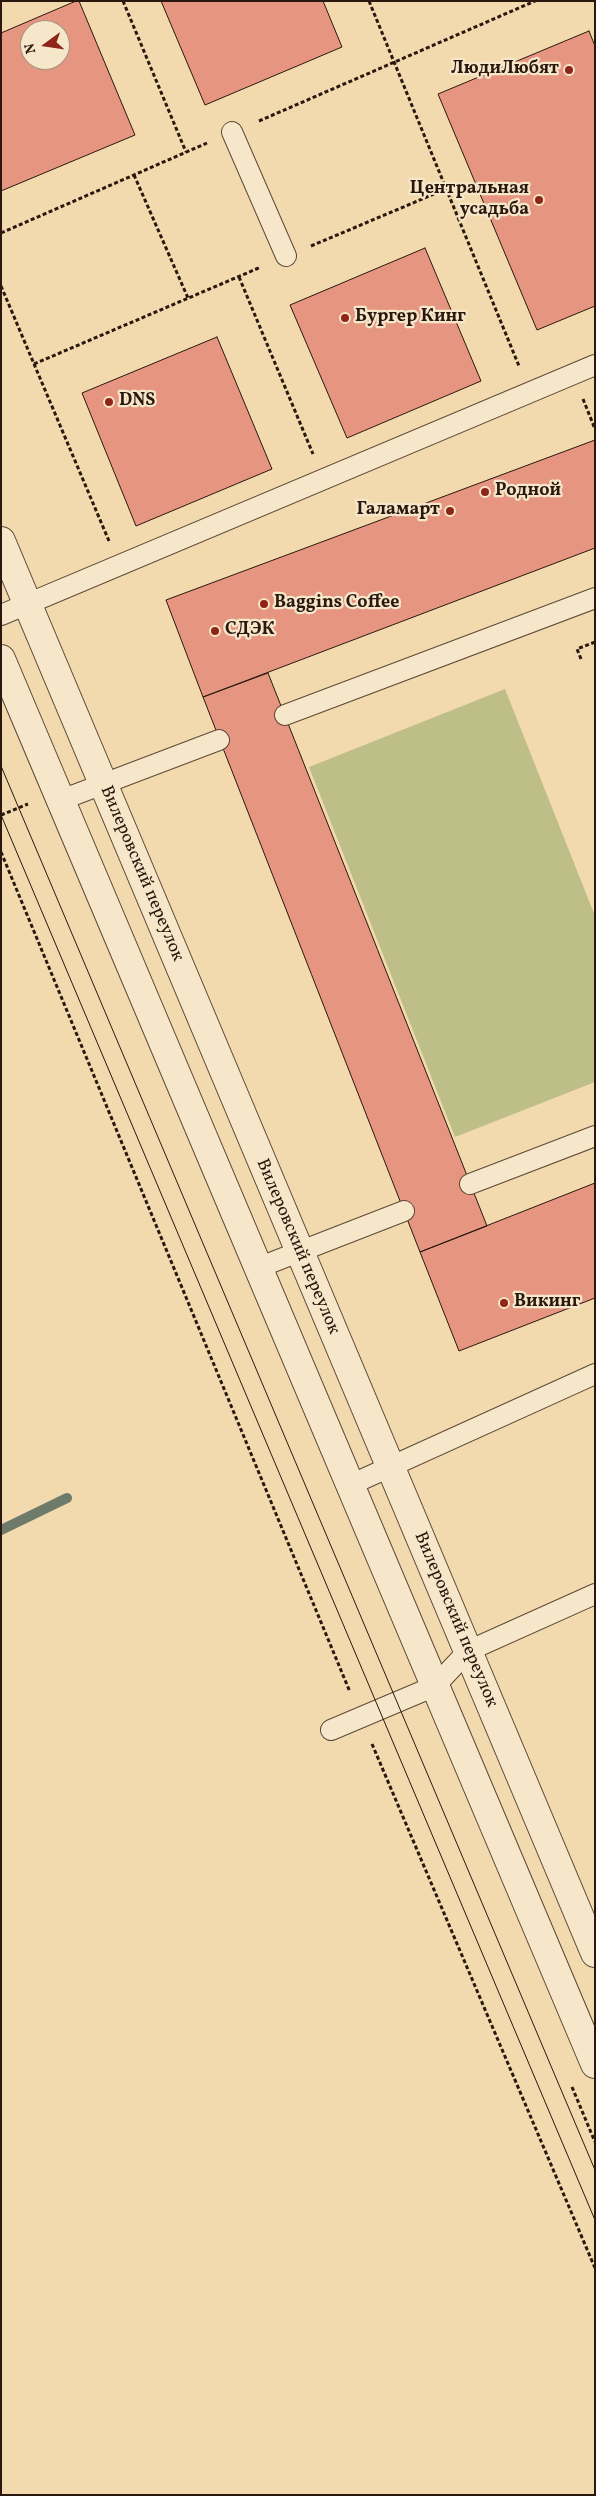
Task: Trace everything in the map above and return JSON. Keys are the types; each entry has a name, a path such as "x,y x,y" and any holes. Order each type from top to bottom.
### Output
{"street":[{"name":"Вилеровский переулок","path":"1,541 298,1252 595,1953"},
{"path":"1,659 260,1267 350,1485 595,2064"}],"lane":[{"path":"232,132 286,256"},
{"path":"1,615 595,365"},
{"path":"285,715 595,598"},
{"path":"61,800 219,740"},
{"path":"470,1184 595,1136"},
{"path":"260,1267 404,1210"},
{"path":"350,1485 595,1374"},
{"path":"332,1730 435,1686 468,1651 595,1594"}],"path":[{"path":"122,1 186,152"},
{"path":"369,1 530,392"},
{"path":"1,232 535,1"},
{"path":"134,175 188,298"},
{"path":"34,364 446,188"},
{"path":"239,277 324,479"},
{"path":"1,286 119,565"},
{"path":"581,659 577,649 595,642"},
{"path":"1,815 28,804"},
{"path":"1,852 360,1718 595,2268"}],"green space":[{"path":"505,689 595,916 595,1082 455,1137 309,767"}],"building":[{"path":"79,1 135,135 1,191 1,33 20,25 20,70 70,70 70,20 31,20"},
{"path":"161,1 323,1 342,47 205,105"},
{"name":"Центральная усадьба","path":"589,31 595,46 595,306 537,330 438,94"},
{"path":"425,248 481,381 347,438 290,305"},
{"path":"217,337 272,469 136,526 82,393"},
{"path":"595,440 595,548 203,697 166,600"},
{"path":"268,673 487,1226 420,1252 203,697"},
{"path":"595,1183 595,1298 459,1351 420,1252"}],"waterway":[{"path":"1,1530 67,1498"}],"tram line":[{"path":"1,766 595,2170"},
{"path":"1,815 595,2220"}],"place":[{"name":"ЛюдиЛюбят","path":"569,70"},
{"name":"Центральная усадьба","path":"539,200"},
{"name":"Бургер Кинг","path":"345,318"},
{"name":"DNS","path":"109,402"},
{"name":"Родной","path":"485,492"},
{"name":"Галамарт","path":"450,511"},
{"name":"Baggins Coffee","path":"264,604"},
{"name":"СДЭК","path":"215,631"},
{"name":"Викинг","path":"504,1303"}]}
